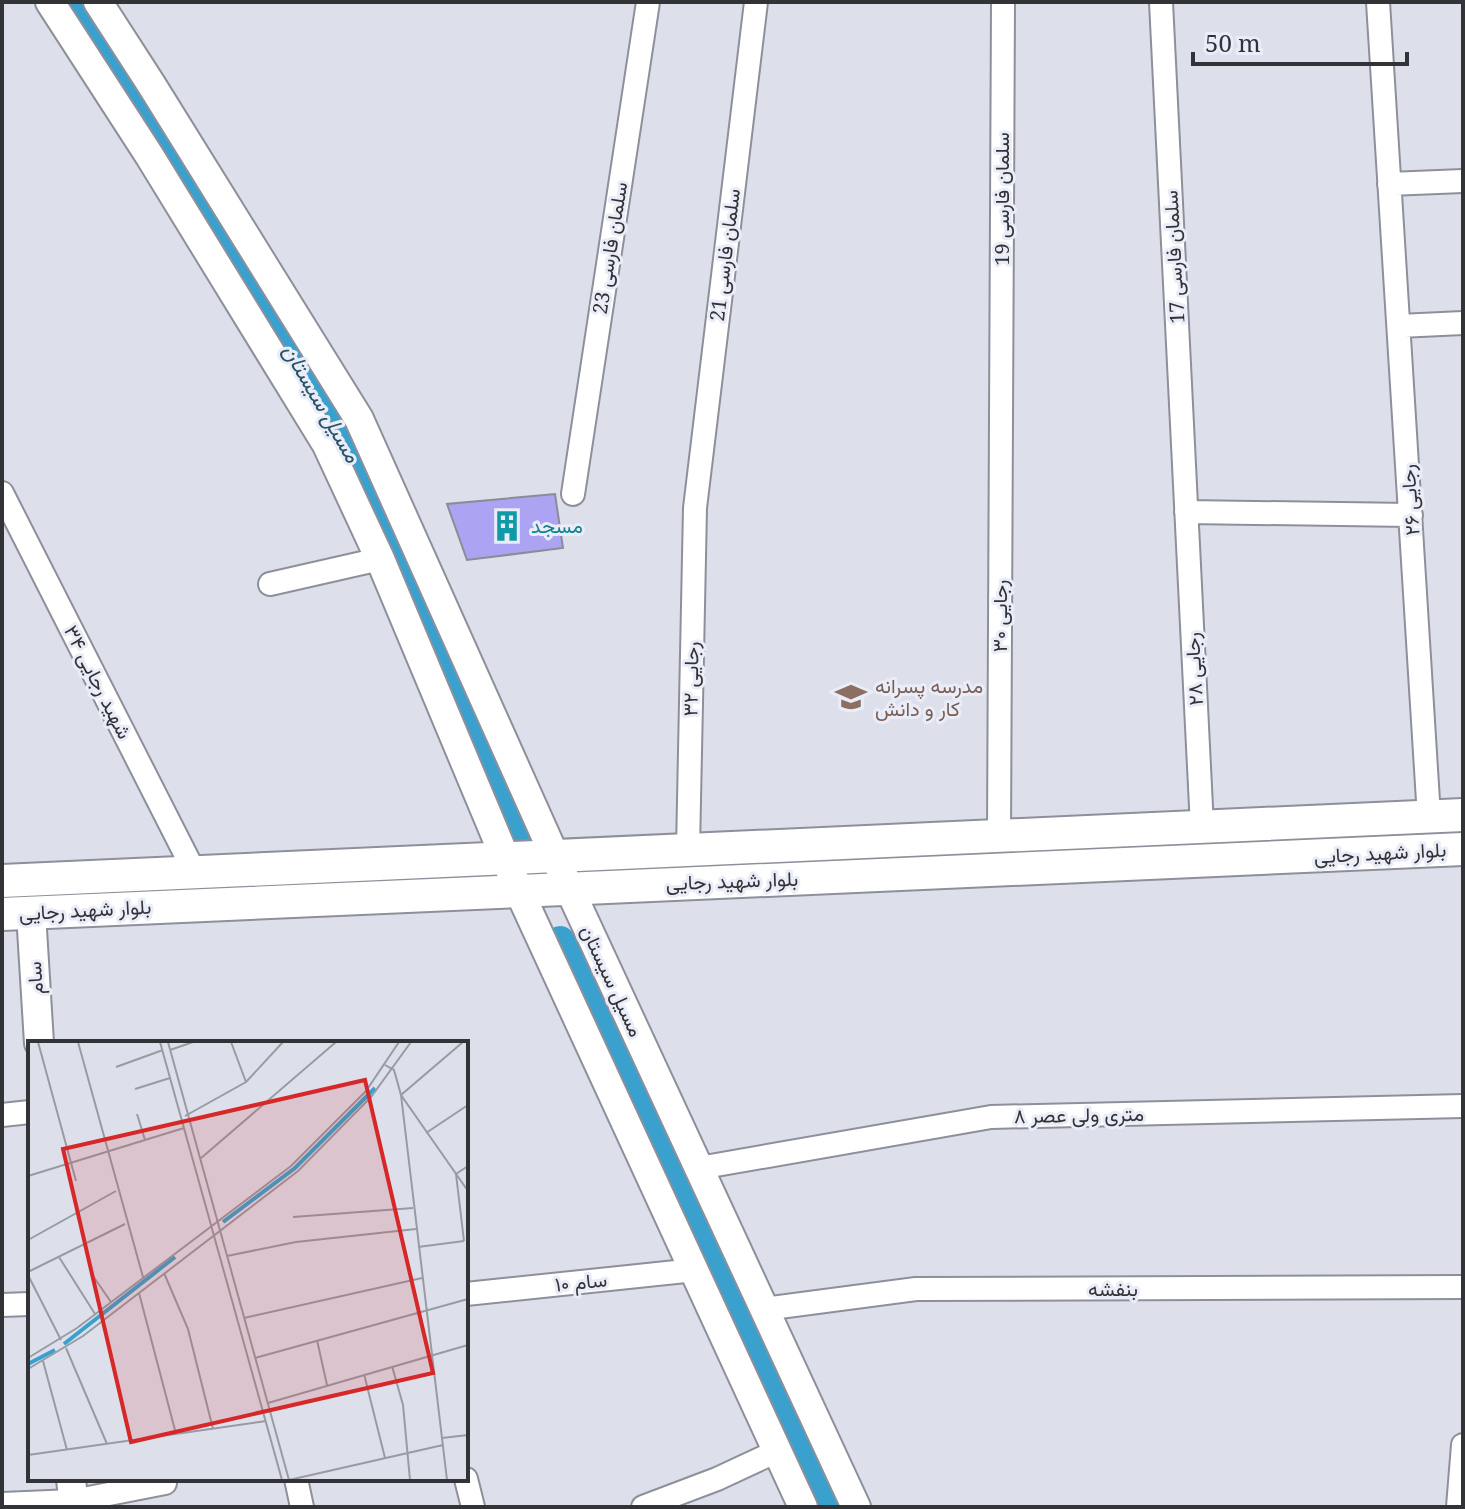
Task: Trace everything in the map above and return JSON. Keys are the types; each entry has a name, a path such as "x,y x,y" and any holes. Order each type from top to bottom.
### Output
{"main road":[{"name":"بلوار شهید رجایی","path":"14,880 1463,815"},
{"name":"بلوار شهید رجایی","path":"16,914 1463,849"},
{"path":"14,880 16,914"}],"street":[{"path":"50,2 149,155 327,445 383,567 519,891 803,1507"},
{"name":"مسیل سیستان","path":"98,2 359,419 569,888 856,1507"},
{"name":"سلمان فارسی 23","path":"573,494 648,2"},
{"name":"سلمان فارسی 21","path":"695,508 756,2"},
{"name":"سلمان فارسی 19","path":"1002,397 1003,2"},
{"name":"سلمان فارسی 17","path":"1161,2 1186,512"},
{"name":"رجایی ۲۶","path":"1378,2 1429,817"},
{"path":"1389,184 1463,181"},
{"path":"1399,326 1463,323"},
{"name":"رجایی ۳۰","path":"999,836 1002,397"},
{"name":"شهید رجایی ۳۴","path":"2,493 194,871"},
{"name":"رجایی ۳۲","path":"688,849 695,508"},
{"path":"1186,512 1411,515"},
{"name":"رجایی ۲۸","path":"1186,512 1202,827"},
{"path":"270,584 422,559"},
{"name":"سام","path":"16,914 39,1041"},
{"name":"۸ متری ولی عصر","path":"699,1168 991,1117 1463,1106"},
{"path":"2,1115 28,1112"},
{"name":"سام ۱۰","path":"468,1294 695,1270"},
{"name":"بنفشه","path":"764,1309 916,1289 1463,1287"},
{"path":"2,1305 28,1304"},
{"path":"1458,1507 1463,1445"},
{"path":"643,1507 717,1479 777,1451"},
{"path":"296,1481 302,1507"},
{"path":"466,1481 473,1507"},
{"path":"2,1504 165,1483"}],"building":[{"name":"مسجد","path":"555,494 563,548 467,560 447,504"}],"waterway":[{"name":"مسیل سیستان","path":"76,2 289,338 341,429 393,537 518,831"},
{"path":"560,941 831,1507"}],"place":[{"name":"مسجد","path":"507,526"},
{"name":"مدرسه پسرانه کار و دانش","path":"851,697"}]}
